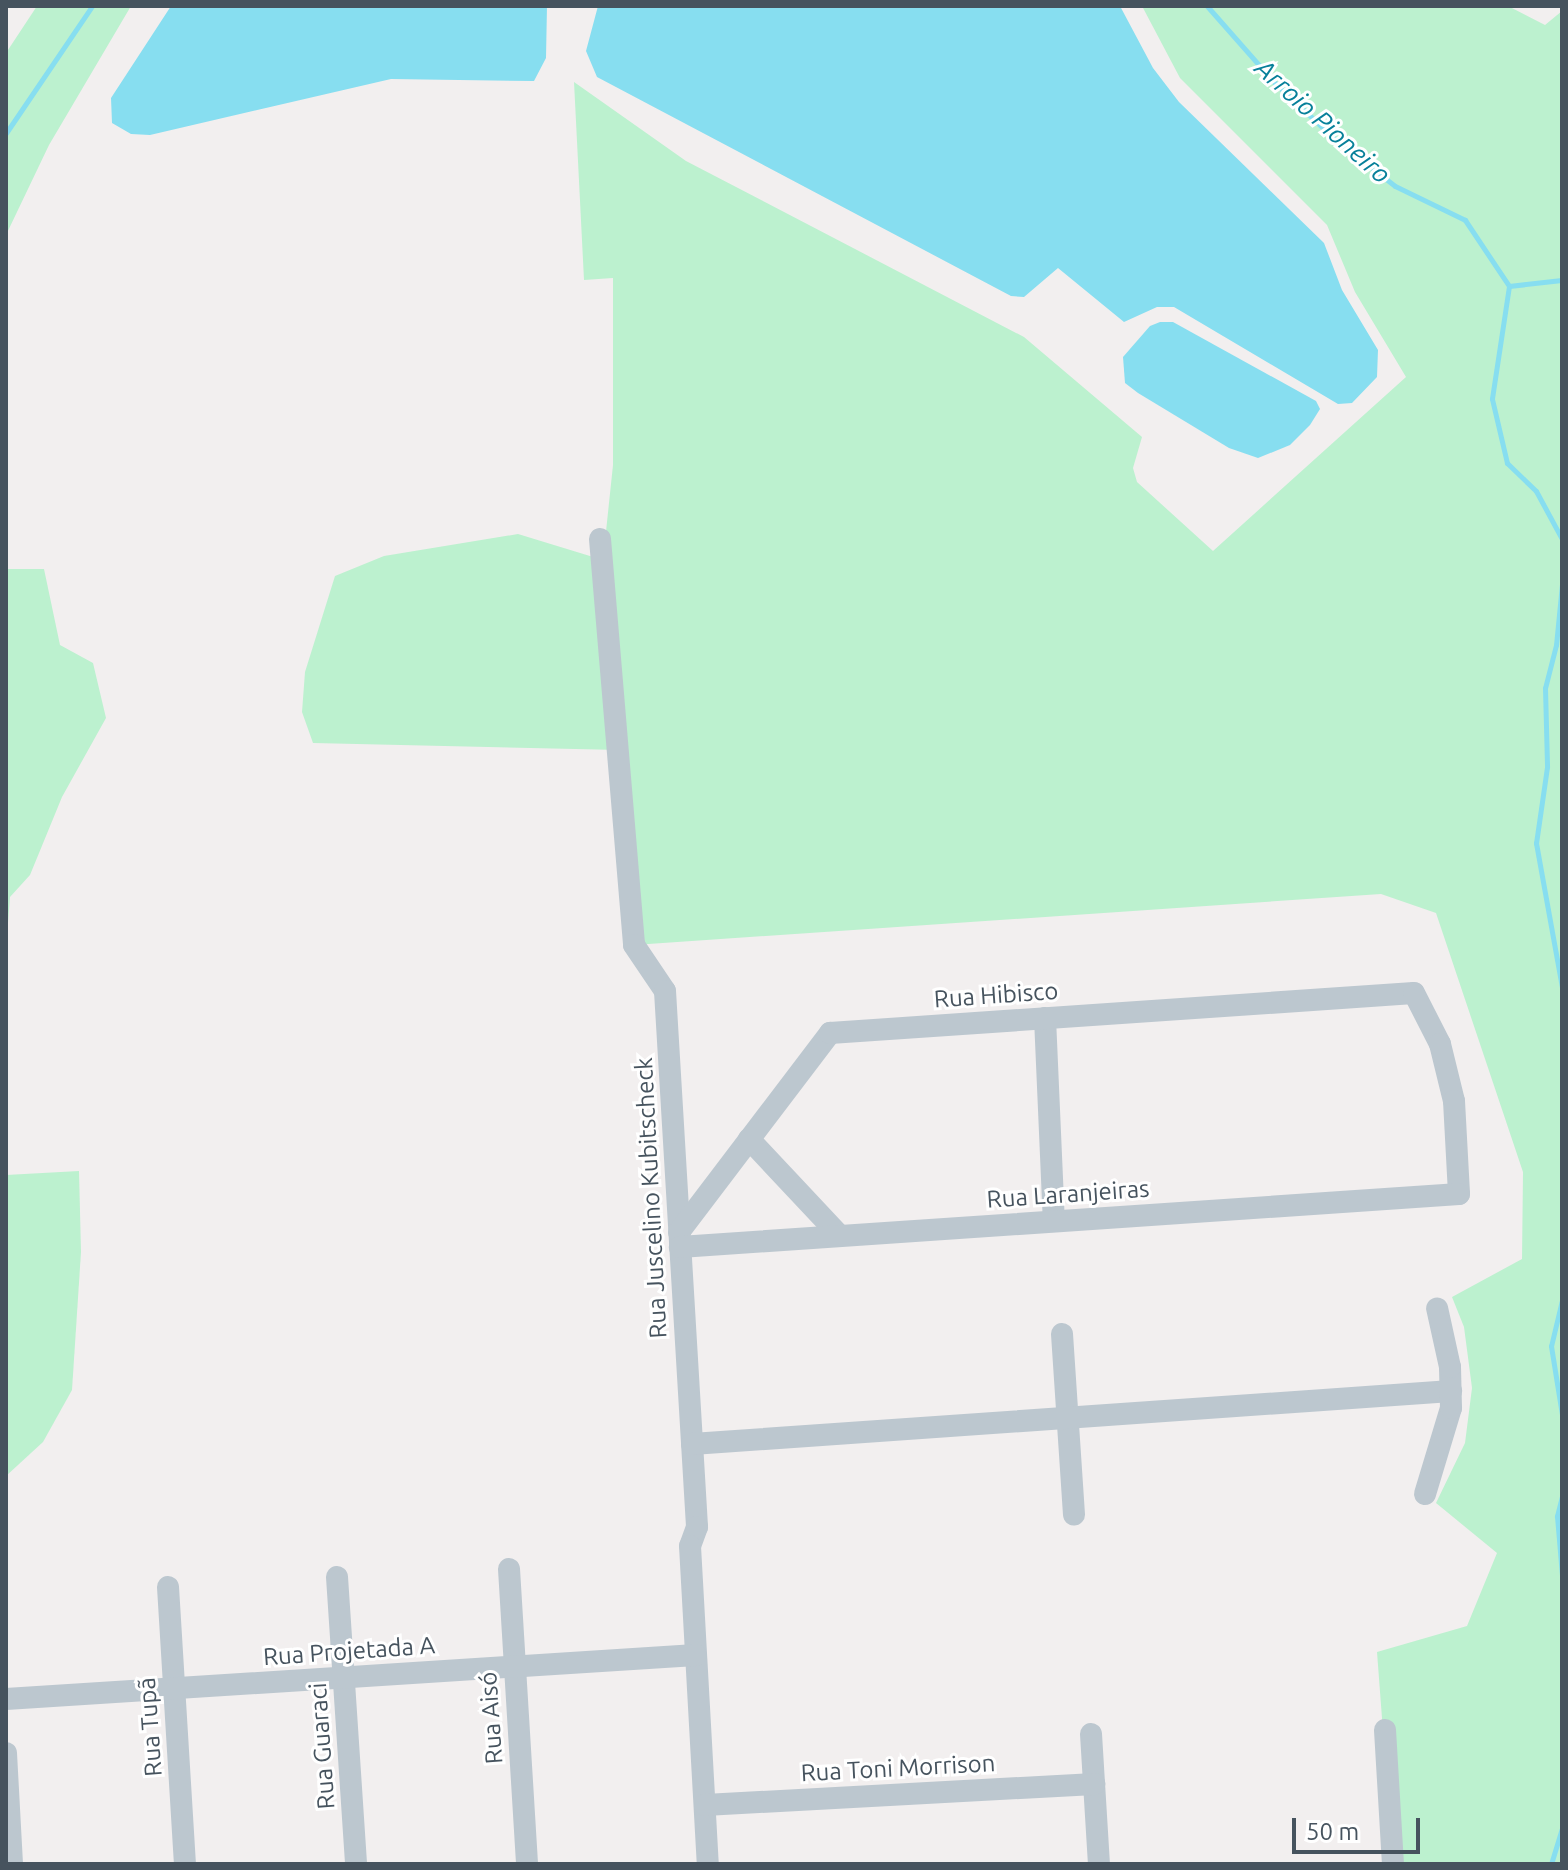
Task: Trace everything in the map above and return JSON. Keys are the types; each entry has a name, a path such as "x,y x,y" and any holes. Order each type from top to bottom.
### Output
{"street":[{"name":"Rua Juscelino Kubitscheck","path":"600,539 634,945 665,991 697,1527 690,1546 708,1864"},
{"name":"Rua Hibisco","path":"680,1240 749,1139 830,1033 1414,993 1440,1044 1454,1101 1459,1194"},
{"path":"1045,1018 1054,1221"},
{"path":"749,1139 840,1236"},
{"name":"Rua Laranjeiras","path":"680,1240 840,1236 1459,1194"},
{"path":"1425,1494 1441,1452 1451,1391 1445,1331 1437,1308"},
{"path":"1062,1334 1074,1515"},
{"path":"692,1444 1451,1391"},
{"name":"Rua Aisó","path":"509,1569 527,1864"},
{"name":"Rua Guaraci","path":"337,1577 356,1864"},
{"name":"Rua Tupã","path":"168,1587 185,1864"},
{"name":"Rua Projetada A","path":"6,1699 696,1655"},
{"path":"1385,1730 1393,1864"},
{"path":"1091,1734 1099,1864"},
{"path":"6,1753 12,1864"},
{"name":"Rua Toni Morrison","path":"705,1805 1094,1784"}],"green space":[{"path":"37,6 131,6 49,145 6,235 6,53"},
{"path":"1142,6 1508,6 1545,25 1562,11 1562,1864 1393,1864 1377,1652 1467,1626 1497,1553 1436,1503 1465,1443 1472,1388 1464,1327 1452,1297 1522,1259 1523,1172 1436,913 1381,894 634,945 620,750 313,743 302,712 305,672 335,576 384,556 518,534 603,560 613,465 613,278 584,280 574,82 686,161 1024,337 1142,437 1133,468 1137,482 1213,551 1406,377 1355,292 1327,225 1180,78"},
{"path":"6,569 44,569 60,645 93,663 106,718 62,797 30,875 10,897 6,949"},
{"path":"79,1171 81,1252 72,1390 43,1442 6,1476 6,1175"}],"water":[{"path":"171,6 547,6 546,58 534,81 391,79 150,135 131,134 112,123 111,98"},
{"path":"598,6 1120,6 1153,68 1179,102 1324,243 1342,290 1378,350 1377,377 1352,403 1338,404 1174,307 1157,307 1124,322 1058,268 1024,297 1011,296 597,77 586,51"},
{"path":"1173,322 1316,401 1320,409 1310,425 1290,445 1258,458 1229,448 1125,383 1123,357 1150,326"}],"waterway":[{"path":"6,133 92,6"},
{"name":"Arroio Pioneiro","path":"1207,6 1275,83 1337,141 1395,186 1465,220 1509,286 1562,280"},
{"path":"1509,286 1492,399 1507,463 1536,491 1562,539"},
{"path":"1562,584 1556,645 1545,688 1547,767 1536,843 1562,988"},
{"path":"1562,1300 1551,1346 1562,1415"},
{"path":"1562,1496 1557,1516 1562,1575"},
{"path":"1551,1864 1562,1828"}]}
